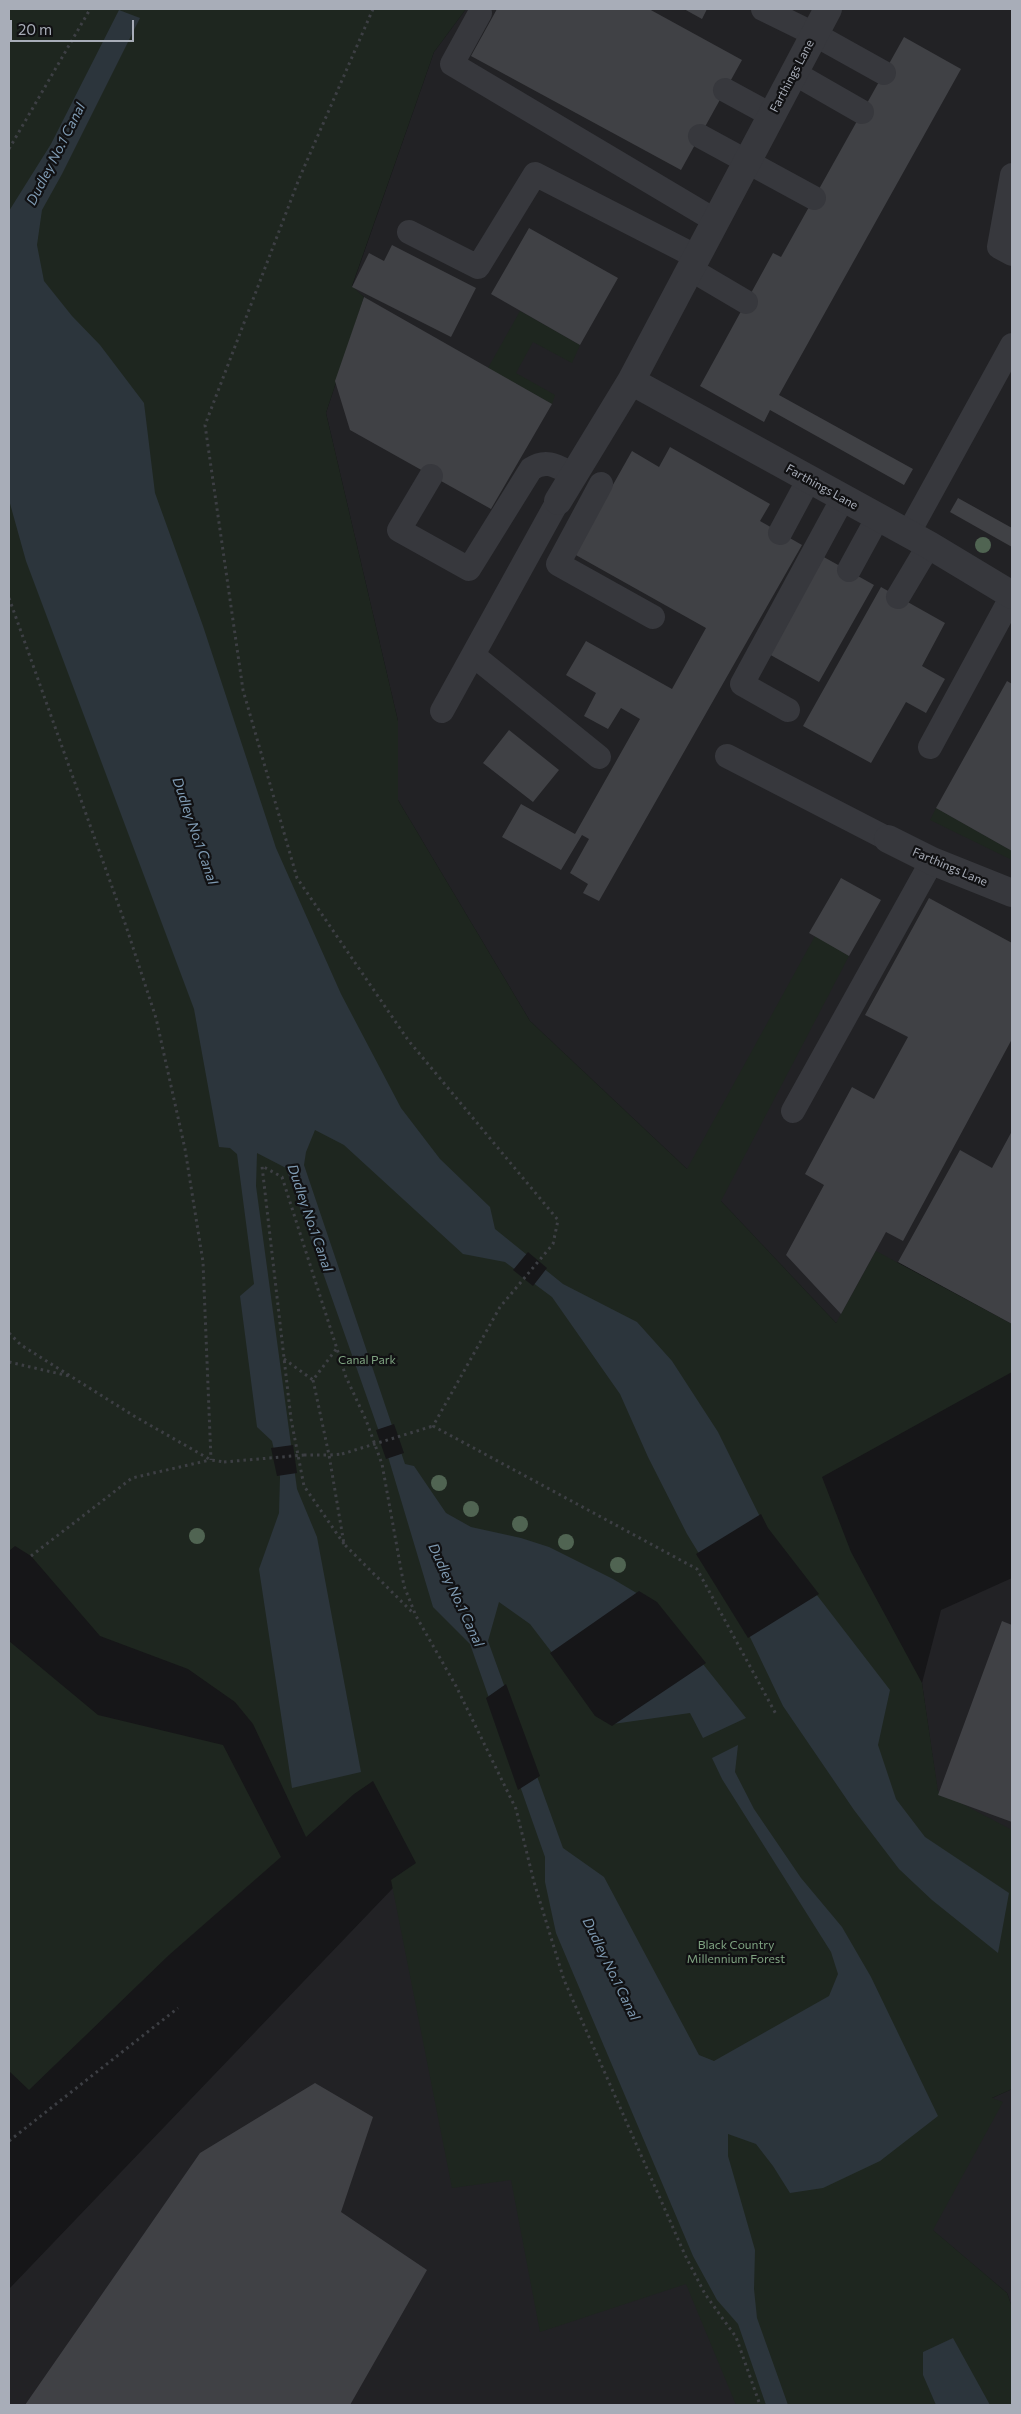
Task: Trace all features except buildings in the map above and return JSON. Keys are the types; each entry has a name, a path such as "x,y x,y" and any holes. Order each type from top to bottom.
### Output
{"street":[{"name":"Farthings Lane","path":"558,501 631,381 828,9"},
{"name":"Farthings Lane","path":"631,381 878,517 1012,596"},
{"name":"Farthings Lane","path":"888,840 932,861 1012,893"}],"lane":[{"path":"763,9 814,34 884,74"},
{"path":"480,13 452,64 716,221"},
{"path":"794,74 862,112"},
{"path":"725,90 771,115"},
{"path":"700,136 746,163 814,198"},
{"path":"409,232 478,266 535,174 693,263 746,302"},
{"path":"1012,175 999,247 1012,254"},
{"path":"898,597 918,540 1012,345"},
{"path":"430,476 399,530 469,569 531,469 539,463 552,463 605,487 558,564 653,617"},
{"path":"780,533 808,479"},
{"path":"788,710 742,684 843,498"},
{"path":"442,712 558,501"},
{"path":"849,570 878,517"},
{"path":"930,747 1012,596"},
{"path":"473,655 599,757"},
{"path":"727,756 888,840"},
{"path":"793,1111 932,861"}],"path":[{"path":"9,1333 21,1345 134,1416 211,1460 224,1462 304,1455 342,1454 434,1426 500,1307 553,1244 558,1220 408,1040 298,878 243,690 240,670 205,425 299,179 373,9"},
{"path":"9,149 89,11"},
{"path":"9,598 126,926 156,1018 185,1149 203,1262 211,1460"},
{"path":"416,1616 344,1544 304,1486 291,1419 262,1166 282,1176 346,1377 366,1420 382,1464 404,1586 416,1616 456,1686 516,1809 534,1882 564,1980 685,2255 706,2294 736,2337 760,2405"},
{"path":"313,1380 337,1348"},
{"path":"284,1358 313,1380 329,1455 344,1544"},
{"path":"9,1362 73,1377"},
{"path":"434,1426 697,1569 777,1716"},
{"path":"31,1556 132,1478 211,1460"},
{"path":"9,2141 178,2008"}],"shaded area":[{"path":"466,9 1012,9 1012,1324 898,1262 836,1323 721,1201 530,1021 398,800 398,721 326,413 364,297 352,287 434,52"},
{"path":"1012,1578 1012,1839 938,1795 922,1683 941,1610"},
{"path":"416,1864 564,1980 760,2405 9,2405 9,2289"},
{"path":"1012,2089 1012,2307 1007,2293 929,2227 990,2099"}],"green space":[{"name":"Canal Park","path":"9,9 466,9 434,52 352,286 364,297 326,413 398,721 398,800 530,1021 687,1169 815,936 849,956 721,1201 836,1323 876,1251 1012,1324 1012,1372 822,1477 851,1552 922,1683 938,1791 1012,1830 1012,2089 992,2098 1003,2102 933,2230 1007,2293 1012,2307 1012,2405 736,2405 686,2284 540,2332 511,2180 452,2188 391,1880 416,1863 373,1781 354,1794 306,1837 253,1724 235,1702 188,1669 100,1636 31,1556 15,1546 9,1551"},
{"path":"520,311 580,345 572,363 533,342 516,373 555,395 552,404 488,368"},
{"path":"936,808 1012,851 1012,860 930,820"},
{"path":"9,1641 98,1715 223,1745 281,1857 169,1955 29,2090 9,2071"}],"water":[{"name":"Dudley No.1 Canal","path":"119,10 140,18 42,210 37,245 44,281 72,316 100,345 144,403 155,493 203,626 276,848 341,994 401,1108 440,1159 490,1207 495,1229 563,1284 637,1322 672,1361 718,1432 766,1529 890,1690 878,1745 896,1799 925,1837 1009,1893 998,1953 932,1900 899,1869 854,1810 783,1706 749,1635 687,1534 648,1457 620,1394 552,1297 505,1262 463,1254 344,1145 315,1130 306,1152 304,1165 405,1464 414,1466 446,1513 471,1527 521,1538 549,1547 613,1579 655,1604 746,1718 703,1738 690,1713 613,1724 563,1667 530,1624 499,1602 488,1641 563,1848 604,1877 699,2055 714,2061 829,1996 838,1974 831,1952 722,1779 712,1758 738,1745 735,1772 754,1809 801,1878 842,1927 871,1977 938,2116 880,2161 823,2188 790,2193 756,2144 728,2134 728,2156 755,2250 754,2289 757,2318 788,2405 766,2405 738,2324 717,2300 693,2256 556,1933 545,1882 545,1857 470,1644 433,1607 389,1460 286,1168 257,1153 256,1186 297,1489 317,1537 361,1772 292,1788 259,1569 279,1513 280,1477 272,1441 257,1427 240,1296 254,1284 237,1154 230,1148 219,1147 194,1009 26,561 9,500 9,211 51,144"},
{"path":"953,2338 990,2405 936,2405 923,2375 923,2352"}],"pier":[{"path":"528,1252 547,1268 533,1286 513,1270"},
{"path":"394,1424 404,1453 386,1459 376,1430"},
{"path":"293,1445 297,1473 277,1476 271,1448"},
{"path":"761,1514 768,1528 819,1594 748,1638 696,1554"},
{"path":"639,1591 657,1602 706,1663 612,1726 595,1716 550,1653"},
{"path":"506,1684 540,1776 518,1790 486,1698"}],"park label":[{"name":"Black Country Millennium Forest","path":"736,1952"}]}
